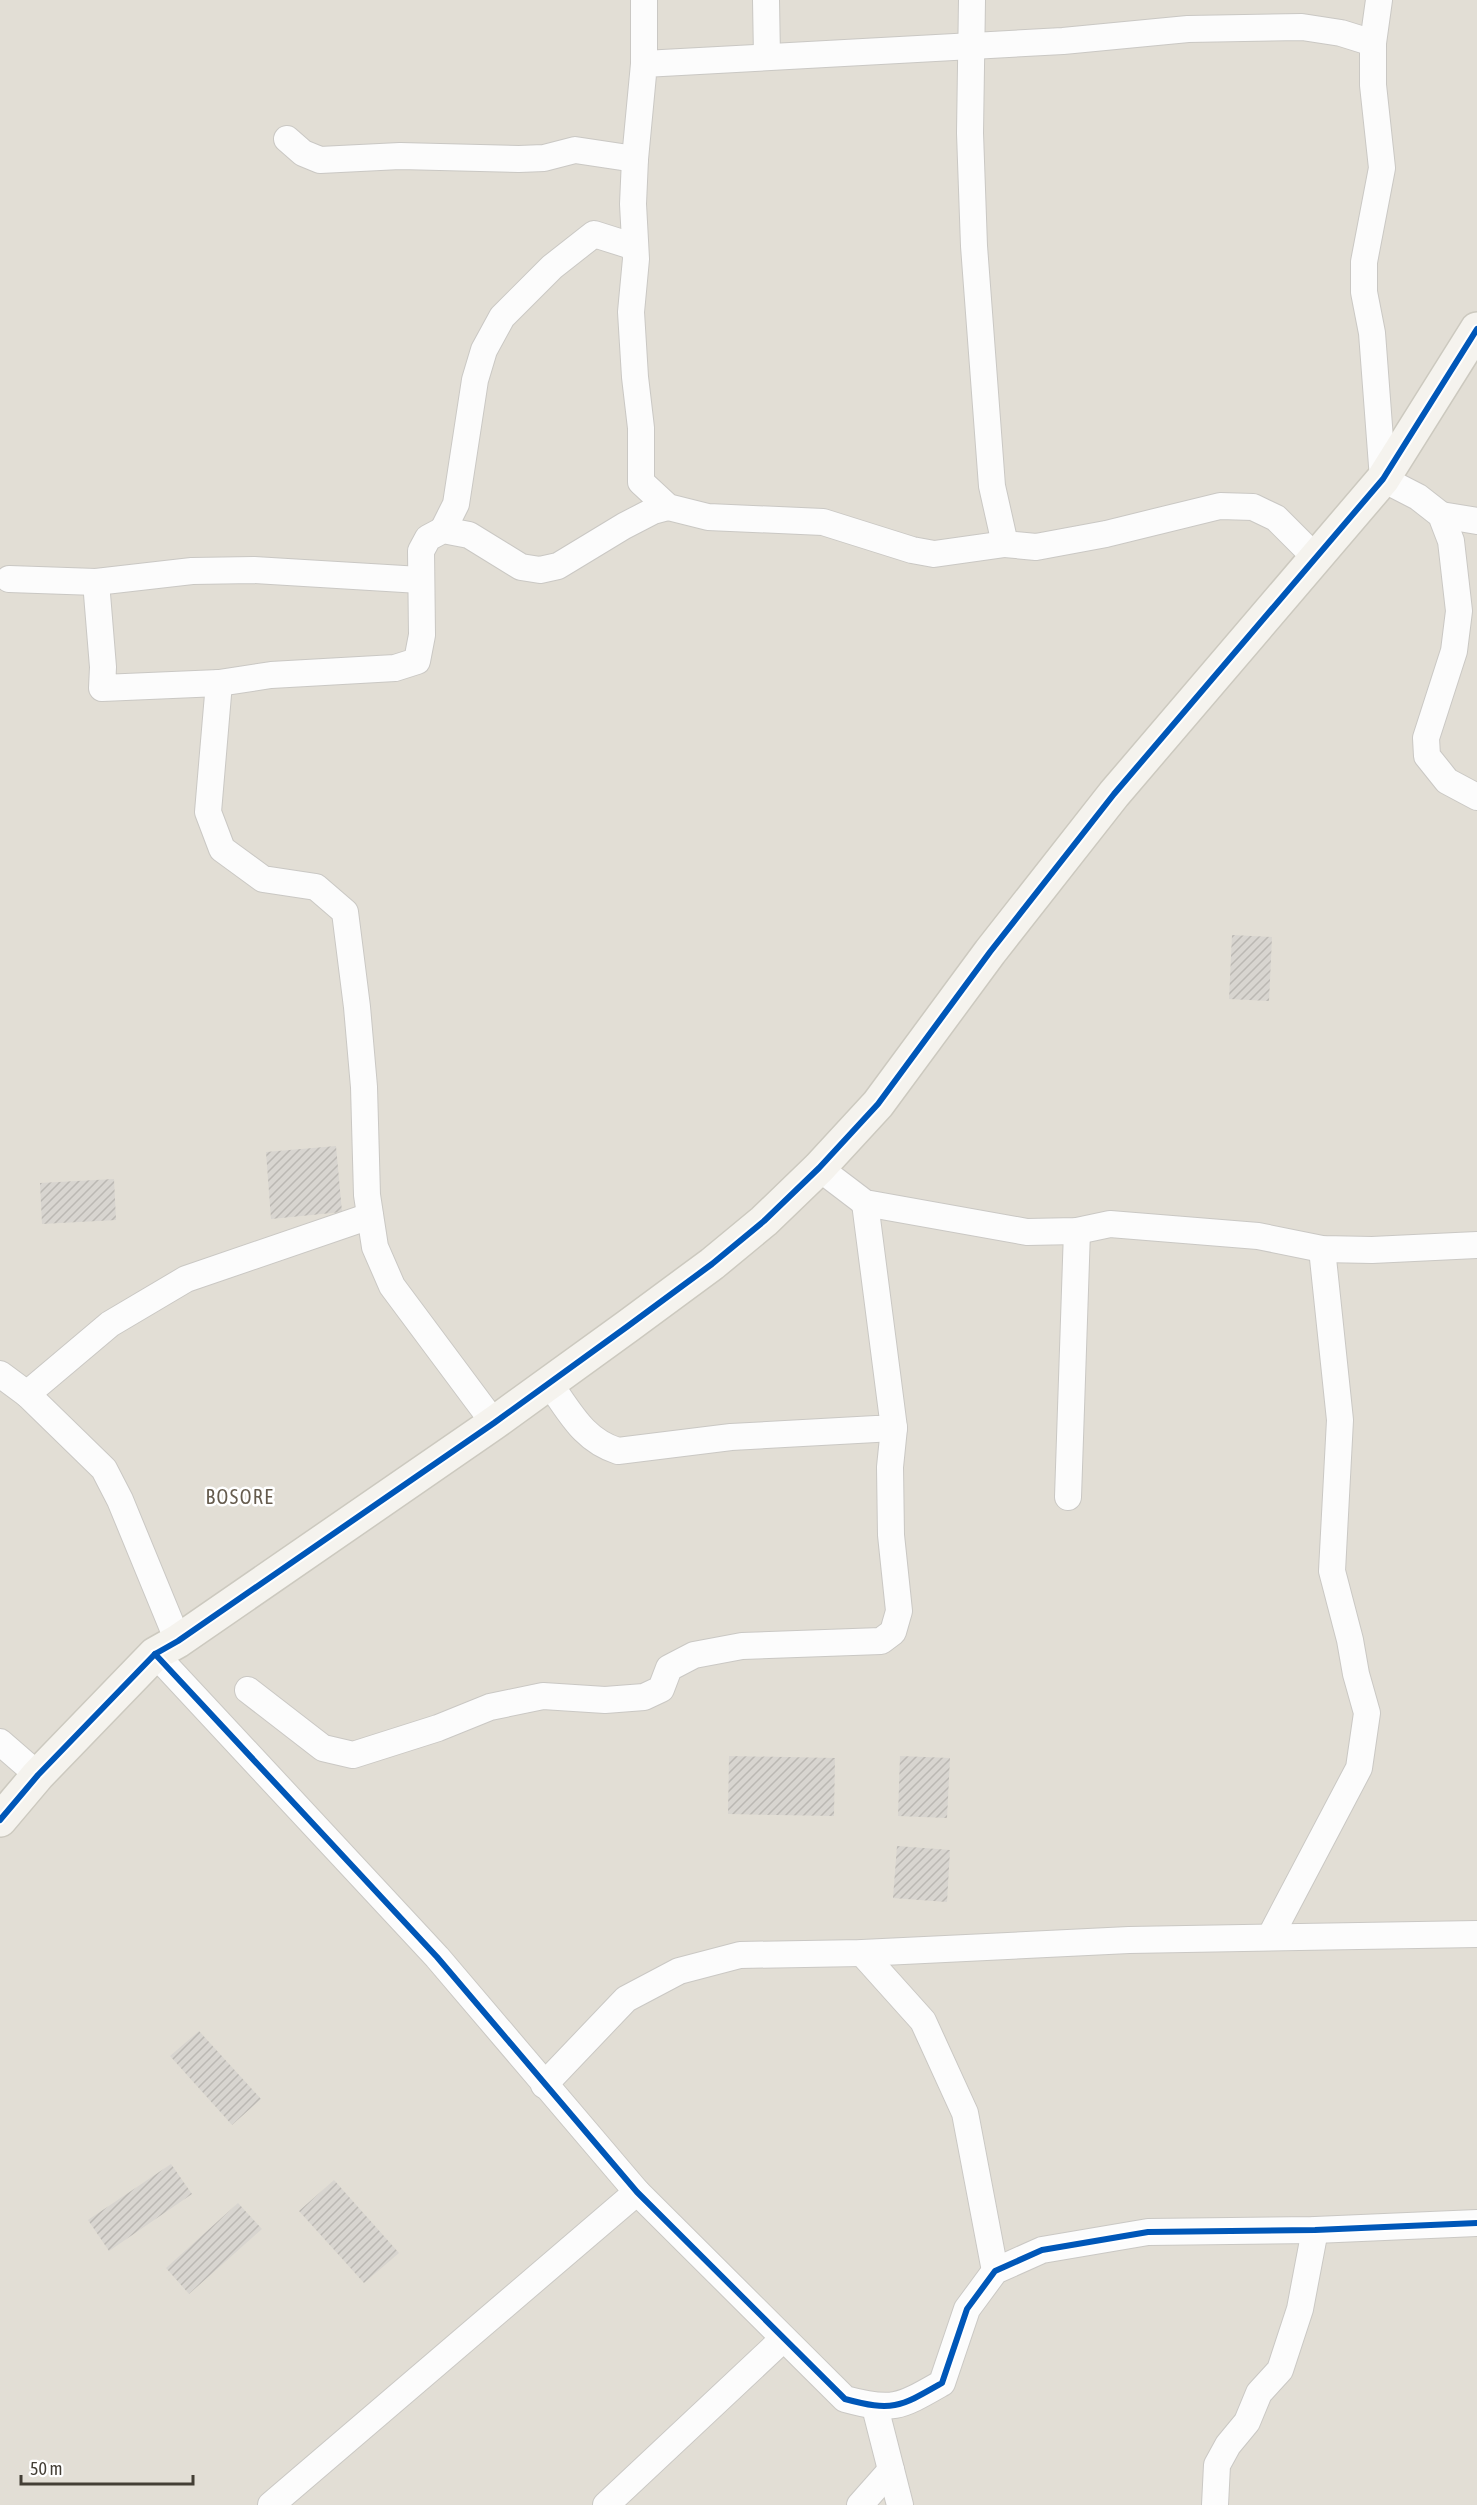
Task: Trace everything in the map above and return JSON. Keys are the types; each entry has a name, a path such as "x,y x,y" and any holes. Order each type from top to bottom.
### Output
{"street":[{"path":"644,0 644,64 634,159 635,247 632,312 634,377 641,428 641,482 668,507 708,517 823,522 912,550 934,554 1005,544 1036,547 1106,534 1220,506 1253,507 1276,518 1315,556"},
{"path":"766,0 767,57"},
{"path":"972,0 970,46 974,235 992,486 1005,544"},
{"path":"1379,0 1373,43 1373,85 1382,168 1364,262 1364,292 1372,333 1383,478"},
{"path":"644,64 1063,41 1188,28 1302,27 1341,33 1373,43"},
{"path":"287,139 303,153 320,160 400,156 544,158 575,150 634,159"},
{"path":"443,530 456,504 475,380 484,350 502,317 552,267 594,234 635,247"},
{"path":"0,1820 38,1775 167,1647 494,1423 712,1264 764,1221 819,1168 878,1104 990,952 1114,795 1383,478 1477,329"},
{"path":"1383,478 1418,497 1441,515 1477,521"},
{"path":"96,582 103,667 102,688 219,682 271,675 395,668 417,661 422,635 421,551 428,537 443,530 469,535 522,567 540,570 558,566 624,526 653,511 668,507"},
{"path":"1441,515 1451,541 1459,611 1454,651 1426,738 1427,756 1447,781 1477,798"},
{"path":"9,579 96,582 192,571 254,570 420,580"},
{"path":"219,682 208,812 222,849 264,879 316,887 345,912 360,1030 367,1195 375,1247 392,1286 494,1423"},
{"path":"819,1168 866,1203 1027,1232 1077,1231 1110,1224 1258,1236 1322,1249 1372,1250 1477,1245"},
{"path":"248,1690 323,1748 352,1755 438,1728 489,1707 543,1696 605,1700 644,1697 661,1689 669,1668 694,1655 742,1646 881,1641 893,1632 899,1611 891,1535 890,1467 894,1428 866,1203"},
{"path":"27,1394 110,1324 186,1279 370,1216"},
{"path":"1068,1497 1077,1231"},
{"path":"1270,1937 1359,1768 1367,1713 1332,1571 1340,1420 1322,1249"},
{"path":"0,1374 27,1394 104,1469 120,1500 167,1647 437,1957 637,2192 845,2399 875,2407 905,2404 942,2383 968,2309 995,2271 1042,2250 1148,2232 1315,2230 1477,2223"},
{"path":"549,1383 586,1434 605,1447 618,1451 731,1437 894,1428"},
{"path":"0,1742 38,1775"},
{"path":"544,2085 626,1999 679,1971 740,1955 862,1953 1129,1940 1477,1934"},
{"path":"862,1953 923,2021 965,2113 995,2271"},
{"path":"271,2505 637,2192"},
{"path":"1215,2505 1217,2465 1228,2445 1247,2422 1259,2393 1280,2370 1300,2309 1315,2230"},
{"path":"606,2505 783,2339"},
{"path":"875,2407 900,2505"},
{"path":"860,2505 891,2470"}],"shaded area":[{"path":"0,0 1477,0 1477,2505 0,2505"}],"building":[{"path":"1232,935 1272,937 1269,1001 1229,999"},
{"path":"336,1146 342,1212 271,1219 266,1152"},
{"path":"114,1179 116,1220 42,1224 40,1183"},
{"path":"729,1756 835,1758 834,1816 728,1814"},
{"path":"900,1756 950,1758 947,1818 898,1816"},
{"path":"897,1846 950,1850 947,1902 893,1898"},
{"path":"199,2031 261,2099 232,2125 170,2056"},
{"path":"171,2164 192,2194 109,2251 88,2220"},
{"path":"334,2180 399,2253 364,2283 299,2211"},
{"path":"238,2203 262,2229 189,2294 166,2268"}],"cycle path":[{"path":"0,1820 38,1775 155,1654 178,1641 494,1423 628,1326 712,1264 764,1221 819,1168 878,1104 990,952 1114,794 1383,479 1477,329"},
{"path":"155,1654 437,1957 637,2192 845,2399 874,2405 896,2405 942,2383 967,2309 995,2271 1042,2250 1148,2232 1315,2230 1477,2223"}],"district":[{"name":"BOSORE","path":"240,1497"}]}
